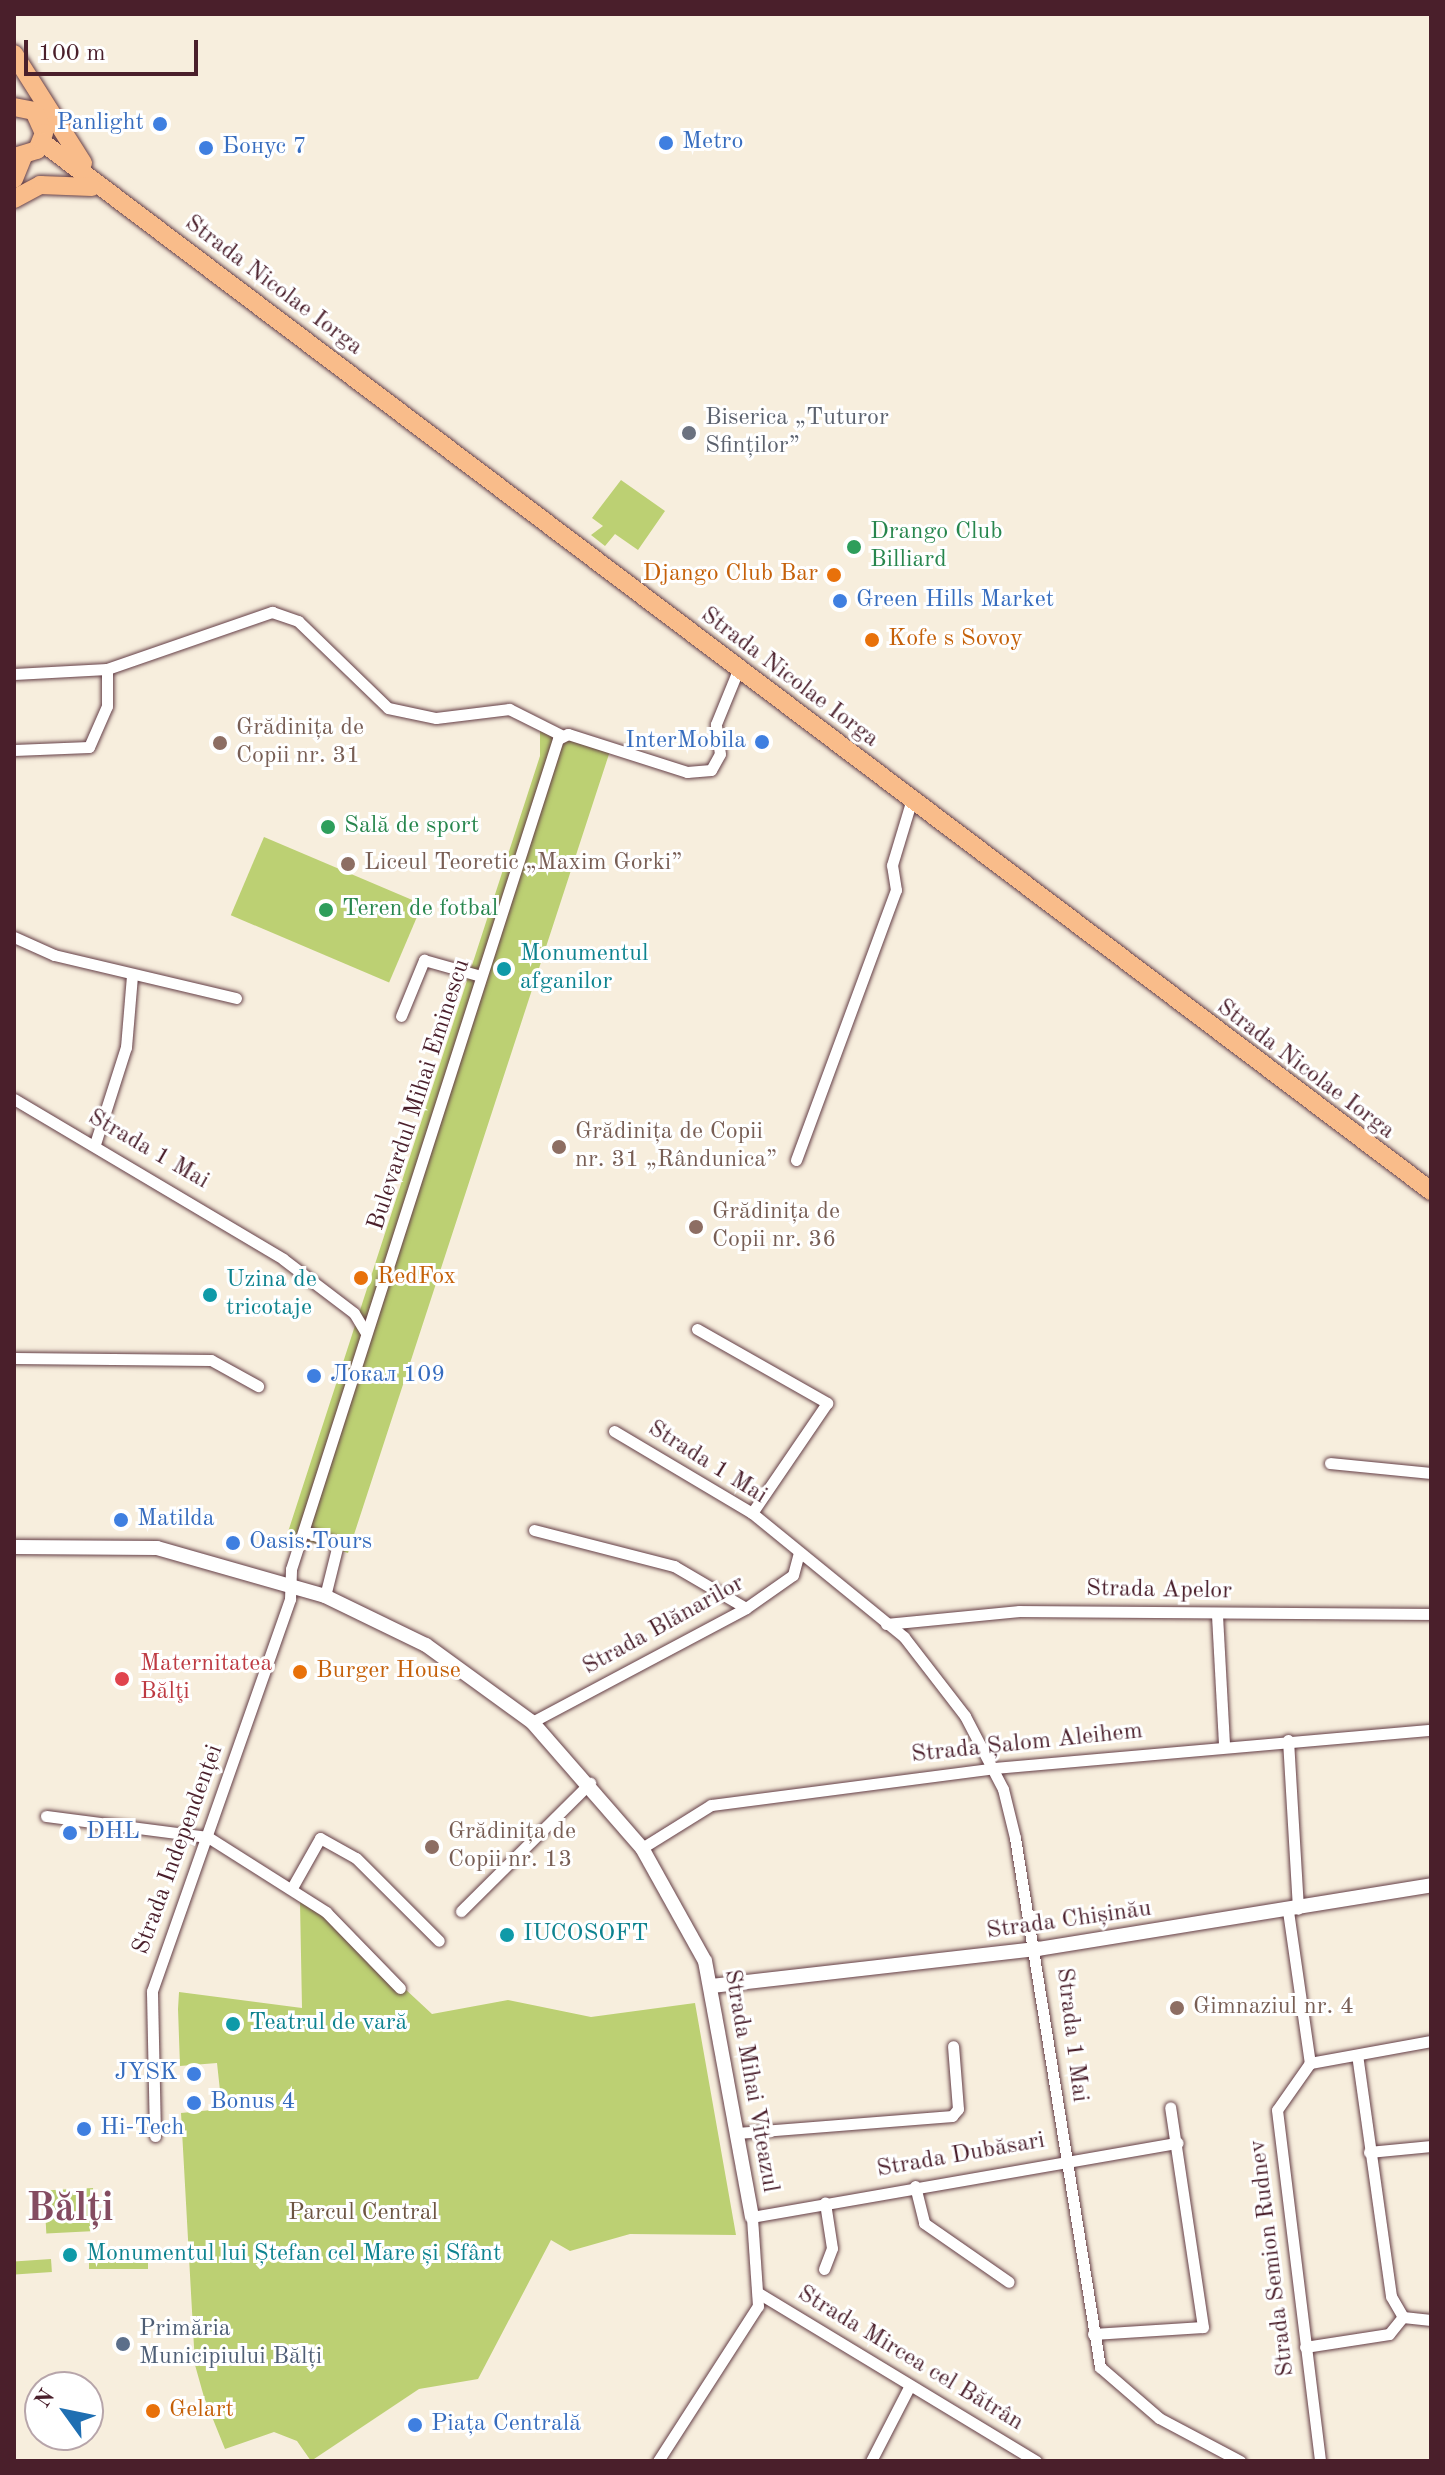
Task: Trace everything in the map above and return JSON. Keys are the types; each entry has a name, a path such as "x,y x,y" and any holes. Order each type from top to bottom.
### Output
{"main road":[{"path":"14,57 34,111 29,152 14,179"},
{"path":"14,57 44,112 94,184"},
{"path":"14,107 34,111"},
{"name":"Strada Nicolae Iorga","path":"29,152 119,200 911,802 1431,1191"},
{"path":"14,199 40,185 94,184"}],"street":[{"path":"14,674 107,669 246,615 272,612 298,621 388,708 413,718 509,709 561,735 687,772 711,770 720,754 716,724 738,670"},
{"path":"14,750 89,747 107,706 107,669"},
{"name":"Bulevardul Mihai Eminescu","path":"293,1586 304,1531 366,1333 561,735"},
{"path":"796,1160 896,890 892,865 911,802"},
{"path":"14,937 132,975 236,998"},
{"path":"401,1016 424,960 481,976"},
{"path":"95,1144 126,1047 132,975"},
{"name":"Strada 1 Mai","path":"14,1099 95,1144 283,1259 354,1313 366,1333"},
{"path":"697,1329 828,1405 752,1513"},
{"path":"14,1358 211,1360 258,1386"},
{"name":"Strada 1 Mai","path":"614,1431 752,1513 886,1624 934,1670 994,1768 1038,1949 1064,2160 1093,2334 1108,2377 1170,2424 1240,2461"},
{"path":"1330,1463 1431,1473"},
{"path":"534,1530 674,1566 746,1608"},
{"path":"304,1531 338,1544 325,1596"},
{"name":"Strada Mihai Viteazul","path":"14,1547 157,1548 325,1596 426,1645 532,1722 590,1783 642,1848 695,1939 712,1986 752,2217 760,2294 751,2320 658,2461"},
{"name":"Strada Blănarilor","path":"532,1722 746,1608 793,1575 799,1553"},
{"name":"Strada Independenței","path":"155,2136 149,2003 293,1586"},
{"name":"Strada Apelor","path":"886,1624 1019,1611 1217,1615 1431,1614"},
{"path":"1217,1615 1224,1745"},
{"name":"Strada Șalom Aleihem","path":"642,1848 711,1805 994,1768 1224,1745 1431,1730"},
{"path":"1288,1740 1293,1910 1310,2063 1431,2041"},
{"path":"461,1911 590,1783"},
{"path":"46,1816 208,1837 293,1886 400,1988"},
{"path":"293,1886 320,1838 356,1858 439,1941"},
{"name":"Strada Chișinău","path":"712,1986 1038,1949 1293,1910 1431,1885"},
{"path":"737,2133 952,2116 958,2109 953,2046"},
{"path":"1357,2055 1391,2296 1403,2317"},
{"name":"Strada Semion Rudnev","path":"1310,2063 1277,2110 1320,2461"},
{"path":"1093,2334 1203,2327 1178,2143 1170,2107"},
{"name":"Strada Dubăsari","path":"752,2217 1064,2160 1178,2143"},
{"path":"1369,2152 1431,2146"},
{"path":"915,2186 924,2223 1009,2282"},
{"path":"824,2269 832,2248 825,2203"},
{"name":"Strada Mircea cel Bătrân","path":"760,2294 909,2387 1036,2461"},
{"path":"1305,2347 1389,2334 1403,2317"},
{"path":"1403,2317 1431,2320"},
{"path":"871,2461 909,2387"}],"green space":[{"path":"621,480 665,511 638,550 615,534 605,546 591,535 603,526 592,518"},
{"path":"540,731 610,751 348,1553 287,1535 540,756"},
{"name":"Teren de fotbal","path":"264,837 422,904 389,982 231,915"},
{"name":"Parcul Central","path":"300,1902 318,1908 432,2014 508,2000 591,2017 695,2003 736,2235 630,2234 570,2251 551,2240 478,2379 419,2389 311,2461 297,2441 274,2432 225,2449 204,2397 195,2365 181,2113 222,2109 217,2063 180,2066 178,2009 179,1992 302,2008"},
{"path":"93,2188 95,2231 46,2234 44,2191"},
{"path":"89,2257 148,2257 148,2269 89,2269"},
{"path":"51,2259 52,2272 15,2275 14,2262"}],"place":[{"name":"Panlight","path":"160,124"},
{"name":"Metro","path":"666,143"},
{"name":"Бонус 7","path":"206,148"},
{"name":"Biserica „Tuturor Sfinților”","path":"689,433"},
{"name":"Drango Club Billiard","path":"854,547"},
{"name":"Django Club Bar","path":"834,575"},
{"name":"Green Hills Market","path":"840,601"},
{"name":"Kofe s Sovoy","path":"872,640"},
{"name":"InterMobila","path":"762,742"},
{"name":"Grădinița de Copii nr. 31","path":"220,743"},
{"name":"Sală de sport","path":"328,827"},
{"name":"Liceul Teoretic „Maxim Gorki”","path":"348,864"},
{"name":"Teren de fotbal","path":"326,910"},
{"name":"Monumentul afganilor","path":"504,969"},
{"name":"Grădinița de Copii nr. 31 „Rândunica”","path":"559,1147"},
{"name":"Grădinița de Copii nr. 36","path":"696,1227"},
{"name":"RedFox","path":"361,1278"},
{"name":"Uzina de tricotaje","path":"210,1295"},
{"name":"Локал 109","path":"314,1376"},
{"name":"Matilda","path":"121,1520"},
{"name":"Oasis.Tours","path":"233,1543"},
{"name":"Burger House","path":"300,1672"},
{"name":"Maternitatea Bălţi","path":"122,1679"},
{"name":"DHL","path":"70,1833"},
{"name":"Grădinița de Copii nr. 13","path":"432,1847"},
{"name":"IUCOSOFT","path":"507,1935"},
{"name":"Gimnaziul nr. 4","path":"1177,2008"},
{"name":"Teatrul de vară","path":"233,2024"},
{"name":"JYSK","path":"194,2074"},
{"name":"Bonus 4","path":"194,2103"},
{"name":"Hi-Tech","path":"84,2129"},
{"name":"Monumentul lui Ștefan cel Mare și Sfânt","path":"70,2255"},
{"name":"Primăria Municipiului Bălți","path":"123,2344"},
{"name":"Gelart","path":"153,2411"},
{"name":"Piața Centrală","path":"415,2425"}],"district":[{"name":"Bălți","path":"70,2210"}]}
